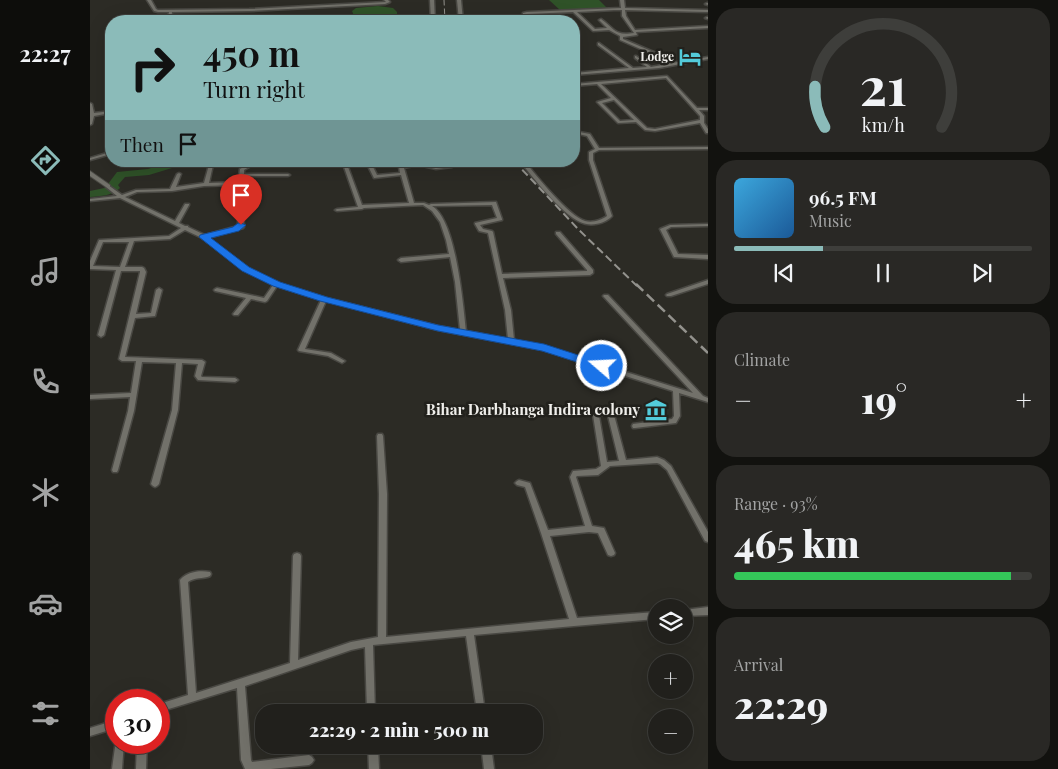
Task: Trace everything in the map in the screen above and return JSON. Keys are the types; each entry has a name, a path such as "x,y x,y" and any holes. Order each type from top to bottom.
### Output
{"street":[{"path":"149,0 156,11 338,6 385,3 388,2 386,0"},
{"path":"294,0 295,7"},
{"path":"335,0 338,6"},
{"path":"349,0 352,5"},
{"path":"432,0 433,15"},
{"path":"459,0 460,15"},
{"path":"601,20 610,29 622,36 634,36 636,34 622,9 622,0"},
{"path":"524,15 622,9 708,11"},
{"path":"170,15 171,10"},
{"path":"575,12 578,15"},
{"path":"580,17 594,30 610,29"},
{"path":"634,31 708,27"},
{"path":"622,36 620,38 622,41 655,54 672,65"},
{"path":"599,44 632,69"},
{"path":"636,58 649,68"},
{"path":"580,73 649,68 708,58"},
{"path":"580,84 667,77 702,116 702,121 708,132"},
{"path":"598,83 642,127 650,130 702,121"},
{"path":"613,100 599,102 619,122 635,120"},
{"path":"90,104 92,115 90,124"},
{"path":"696,109 708,109"},
{"path":"92,115 105,113"},
{"path":"580,133 588,135 598,150"},
{"path":"528,167 555,197 580,220 594,222 604,220 610,216 590,157 592,152 598,150 708,148"},
{"path":"90,159 105,155"},
{"path":"206,184 211,167"},
{"path":"204,237 241,227 240,183 243,168 246,167"},
{"path":"346,167 358,205 363,208"},
{"path":"401,167 412,204"},
{"path":"432,167 444,167"},
{"path":"371,168 376,177 402,174"},
{"path":"90,173 121,198 186,227 204,237 246,269 276,284 324,299 569,355 676,392 705,400"},
{"path":"174,189 179,174"},
{"path":"241,175 288,175"},
{"path":"90,200 121,198 130,192 174,189 206,184 209,186 240,183"},
{"path":"337,210 412,204 494,203 500,219 477,224 480,230 490,232 502,276 511,341"},
{"path":"176,223 187,205"},
{"path":"431,205 440,217 453,256 460,293 463,332"},
{"path":"708,226 670,226 664,229 676,256 708,257"},
{"path":"186,227 170,238 101,241 90,267 139,269 143,271 122,358 124,360 202,362 198,376 200,379 235,380"},
{"path":"502,276 590,273 590,270 558,233"},
{"path":"101,335 120,269 132,240"},
{"path":"401,260 453,256"},
{"path":"669,295 708,282"},
{"path":"217,290 265,300 276,284"},
{"path":"132,316 153,315 159,290"},
{"path":"606,296 705,400"},
{"path":"236,314 248,297"},
{"path":"324,299 302,350 329,354 342,361"},
{"path":"115,470 134,395 139,360"},
{"path":"155,484 175,410 179,360"},
{"path":"635,426 674,421 677,416 676,392"},
{"path":"90,397 134,395"},
{"path":"604,465 596,415 598,413 608,412 611,416 623,462"},
{"path":"380,436 383,494 382,640"},
{"path":"589,529 573,475 598,472 604,465 657,460 666,464 708,539"},
{"path":"519,483 528,485 574,622"},
{"path":"545,533 589,529 601,530 611,553"},
{"path":"294,666 297,556"},
{"path":"192,697 184,580 190,576 207,574"},
{"path":"693,612 708,611"},
{"path":"170,704 369,642 648,617"},
{"path":"469,632 480,704"},
{"path":"369,642 372,704"},
{"path":"241,683 246,760 249,767 310,760"},
{"path":"90,732 105,727"},
{"path":"117,769 119,754"},
{"path":"141,769 142,754"},
{"path":"373,754 374,769"},
{"path":"488,754 490,769"}],"shaded area":[{"path":"549,0 599,0 607,8 575,11 560,10"},
{"path":"378,6 393,8 397,15 354,15 352,11 356,8"}],"waterway":[{"path":"90,194 107,192 115,188 113,184 121,174 149,172 164,167"}],"railway":[{"path":"444,0 445,15"},
{"path":"520,167 579,230 637,286"},
{"path":"636,284 708,353"}],"place":[{"name":"Lodge","path":"690,57"},
{"name":"Bihar Darbhanga Indira colony","path":"656,410"}],"route":[{"path":"241,225 236,230 204,237 246,269 276,284 324,299 438,328 544,348 602,366"}]}
